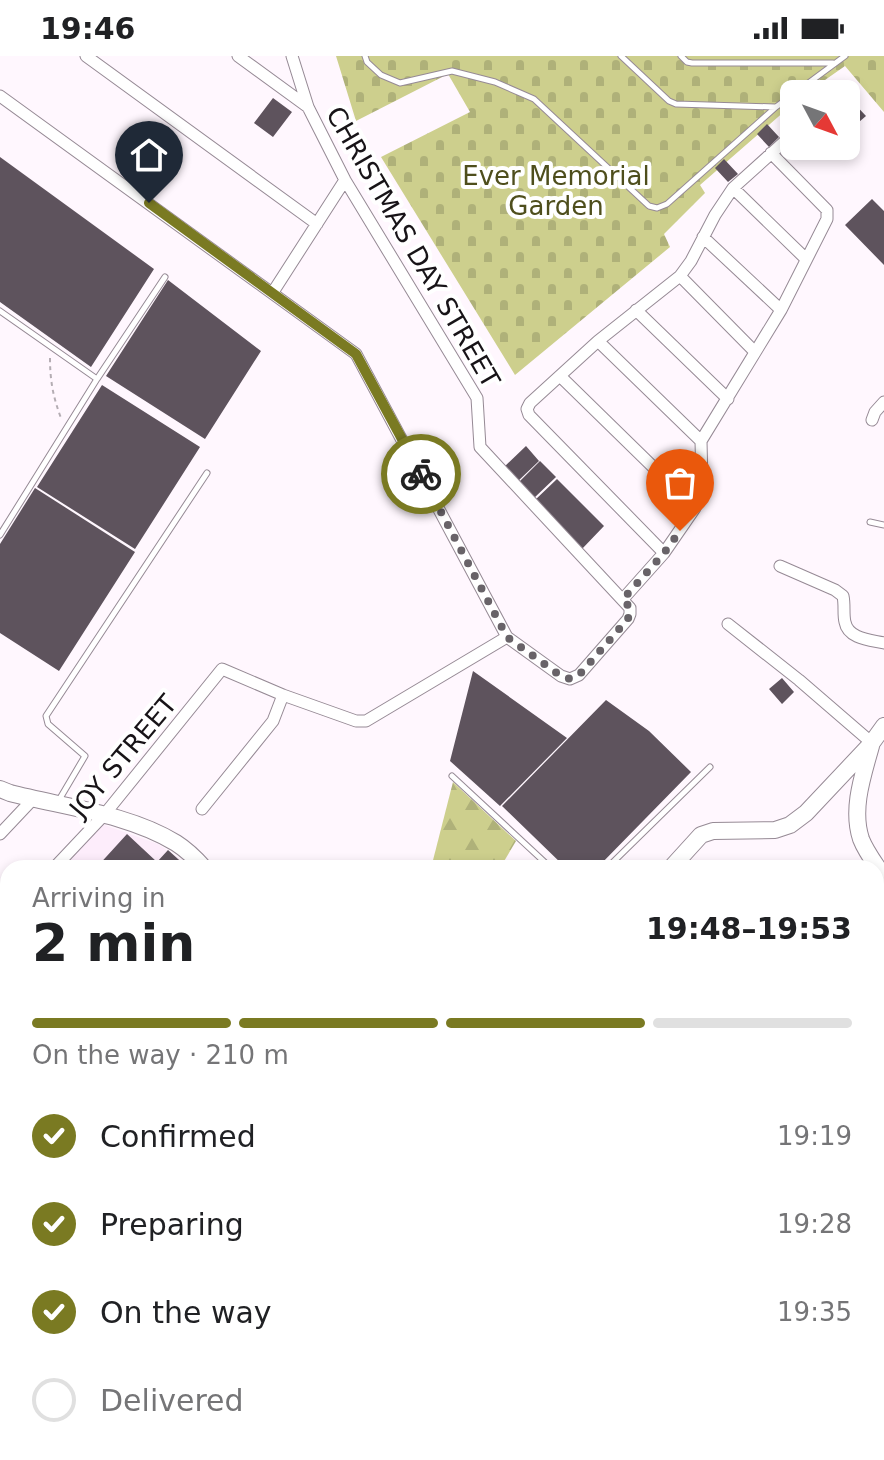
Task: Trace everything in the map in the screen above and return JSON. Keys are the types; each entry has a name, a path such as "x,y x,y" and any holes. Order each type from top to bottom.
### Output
{"main road":[{"path":"678,860 701,835 713,831 775,830 790,825 806,813 872,743 884,726"},
{"path":"872,743 860,784 857,824 862,842 873,860"},
{"path":"0,789 137,825 176,843 195,860"}],"street":[{"path":"86,56 317,224"},
{"path":"238,56 308,107"},
{"name":"CHRISTMAS DAY STREET","path":"292,56 308,107 345,180 477,398 480,447 623,599"},
{"path":"0,96 356,354 507,637 561,676 570,679 579,675 628,619 630,608 623,599 664,553 695,508 702,484 701,441 781,310 827,219 827,210 771,153"},
{"path":"664,553 529,415 527,409 598,341 680,276 733,188 780,145"},
{"path":"273,292 345,180"},
{"path":"733,188 806,259"},
{"path":"703,237 781,310"},
{"path":"680,276 754,351"},
{"path":"636,310 728,399"},
{"path":"598,341 701,441"},
{"path":"561,377 695,508"},
{"path":"872,420 884,402"},
{"path":"780,566 835,590 843,596 845,626 850,632 884,643"},
{"path":"728,624 872,743"},
{"path":"202,809 273,721 283,695 356,721 366,721 507,637"},
{"name":"JOY STREET","path":"62,860 104,815 222,669 283,695"},
{"path":"0,834 33,799"}],"lane":[{"path":"365,56 381,75 400,83 452,71 495,82 534,99 649,206 657,208 667,204 776,107 845,56"},
{"path":"621,56 676,104 776,107"},
{"path":"681,56 692,63 834,63"},
{"path":"0,535 165,277"},
{"path":"0,311 97,379"},
{"path":"57,805 85,756 48,724 46,716 207,473"},
{"path":"870,522 884,525"},
{"path":"615,860 710,767"},
{"path":"452,776 542,860"}],"path":[{"path":"50,347 50,381 65,430"}],"shaded area":[{"path":"102,824 158,844 181,860 69,860"}],"green space":[{"name":"Ever Memorial Garden","path":"336,56 884,56 884,112 845,66 825,80 780,80 780,115 700,185 705,193 664,234 670,247 515,375 381,157 470,112 448,74 356,121"},
{"path":"453,782 516,841 505,860 433,860"}],"building":[{"path":"273,98 292,112 273,137 254,123"},
{"path":"767,124 779,137 769,147 757,134"},
{"path":"0,157 154,269 91,367 0,302"},
{"path":"724,159 738,174 728,182 715,168"},
{"path":"872,199 884,211 884,265 845,225"},
{"path":"168,280 261,351 205,439 106,376"},
{"path":"102,385 200,447 135,549 37,487"},
{"path":"526,446 539,461 516,483 503,468"},
{"path":"540,461 556,477 533,499 518,483"},
{"path":"557,479 604,526 581,550 534,501"},
{"path":"35,488 135,552 59,671 0,633 0,544"},
{"path":"473,671 567,738 500,806 450,761"},
{"path":"782,678 794,692 782,704 769,689"},
{"path":"606,700 649,731 691,772 605,860 558,860 502,806"},
{"path":"127,834 155,860 103,860"},
{"path":"168,850 179,860 159,860"}],"way so far":[{"path":"421,474 507,637 561,676 570,679 579,675 628,619 630,608 623,599 680,531"}],"route":[{"path":"149,203 356,354 421,474"}]}
